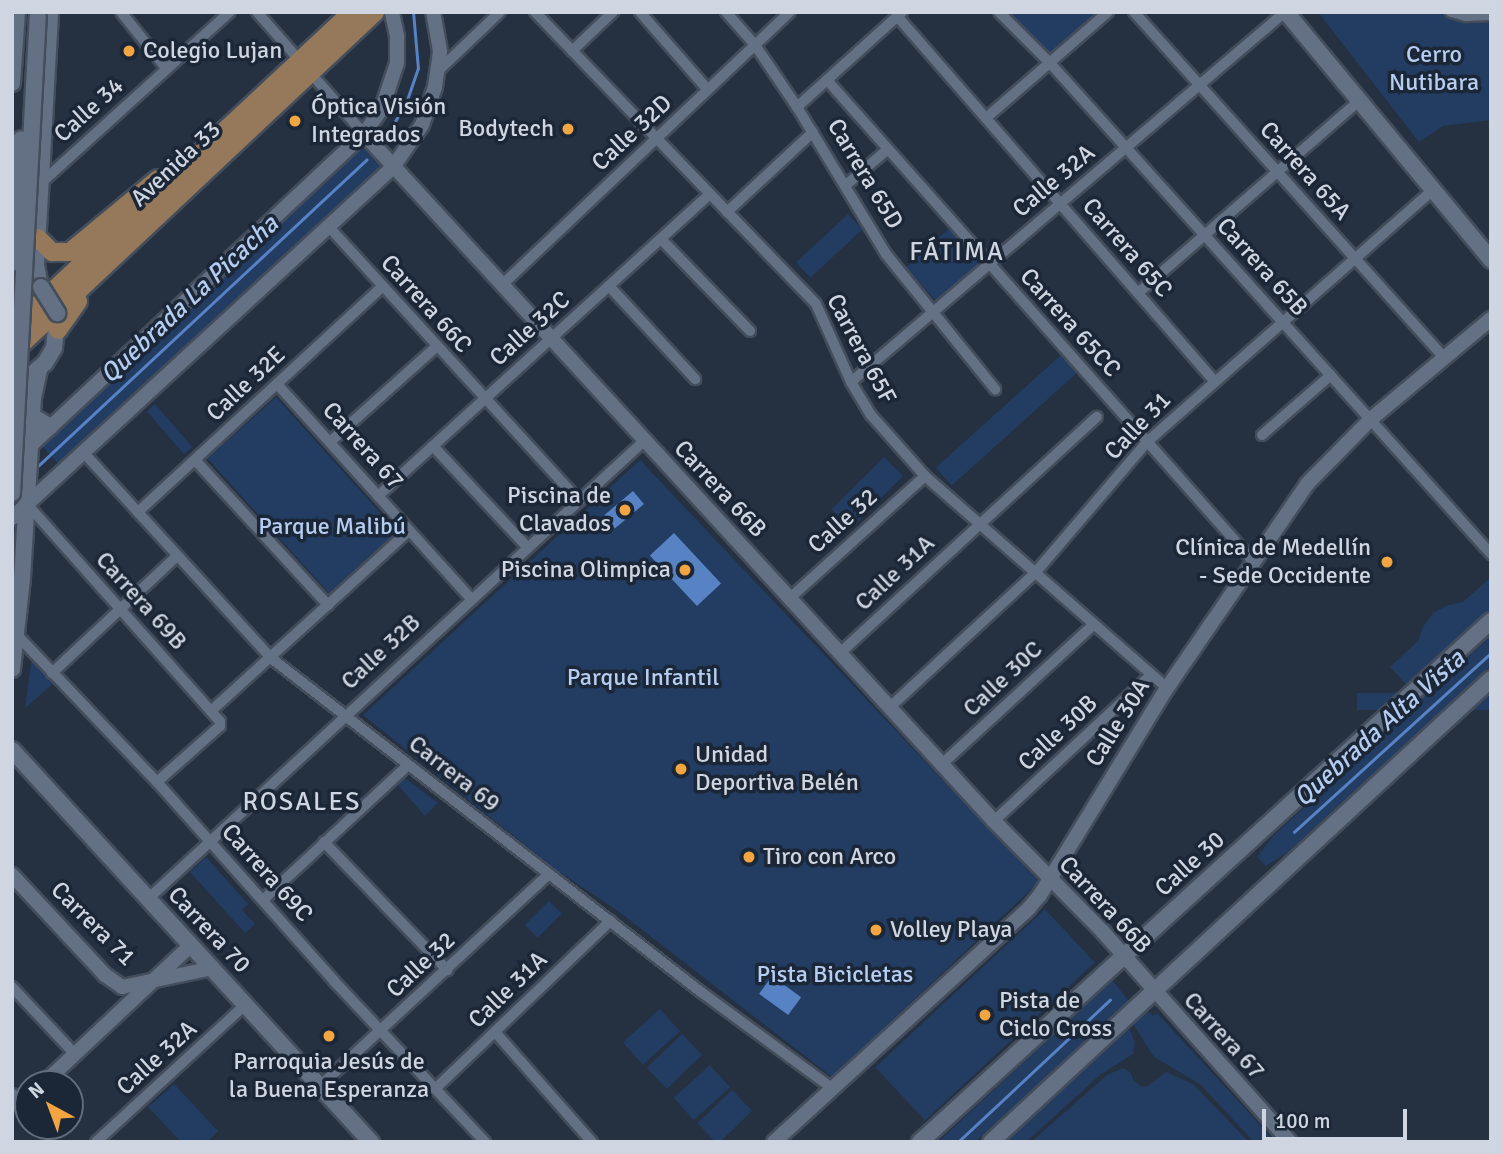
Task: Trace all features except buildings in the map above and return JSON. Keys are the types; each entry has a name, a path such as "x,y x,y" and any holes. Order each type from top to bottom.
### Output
{"main road":[{"name":"Avenida 33","path":"305,66 352,12"},
{"name":"Avenida 33","path":"16,325 305,66 374,12"},
{"path":"1286,12 1491,260"},
{"path":"12,83 34,14"},
{"path":"12,669 17,635 17,576 27,504 32,416 39,370 54,348 57,322 41,287 36,265 42,150 34,14"},
{"path":"12,263 34,14"},
{"path":"12,493 16,325 34,14"},
{"name":"Avenida 33","path":"12,353 216,148"},
{"path":"38,237 52,251 70,252 130,200 216,148"},
{"path":"57,322 175,210 216,148"},
{"path":"12,153 31,156 42,150"},
{"path":"12,202 26,200 39,206"},
{"path":"12,272 41,287"},
{"path":"12,383 39,370"},
{"path":"32,416 50,427"},
{"name":"Calle 30","path":"920,1142 1491,621"},
{"path":"990,1142 1491,679"},
{"name":"Carrera 70","path":"12,750 371,1142"}],"street":[{"path":"121,12 166,68"},
{"name":"Calle 34","path":"40,184 227,12"},
{"name":"Carrera 66B","path":"257,12 551,339 1154,992"},
{"path":"12,463 366,136 382,108 397,63 397,36 392,12"},
{"path":"12,518 329,228 391,164 422,125 439,70 440,51 433,12"},
{"path":"439,70 500,12"},
{"name":"Carrera 65F","path":"535,12 816,304 851,382 871,415 925,475 1150,676 1167,688"},
{"path":"572,51 613,12"},
{"path":"640,12 708,90"},
{"name":"Carrera 65D","path":"726,12 755,46 797,107 887,254 995,389"},
{"name":"Calle 32D","path":"502,285 790,12"},
{"name":"Carrera 65B","path":"999,12 1050,63 1491,554"},
{"path":"986,118 1108,12"},
{"name":"Carrera 65A","path":"1134,12 1444,358"},
{"name":"Calle 32A","path":"851,382 1286,12"},
{"path":"1451,12 1466,16 1491,15"},
{"path":"797,107 900,14"},
{"name":"Carrera 65C","path":"900,14 986,118 1214,381"},
{"name":"Carrera 65CC","path":"827,80 1253,561"},
{"path":"1138,293 1359,101"},
{"path":"727,212 813,132"},
{"path":"846,185 888,149"},
{"name":"Calle 31","path":"890,707 1035,573 1147,442 1433,190"},
{"name":"Calle 32C","path":"378,496 710,194"},
{"name":"Carrera 66C","path":"329,228 579,501"},
{"path":"661,239 750,331"},
{"path":"609,286 695,379"},
{"name":"Calle 32E","path":"138,512 382,287"},
{"name":"Calle 30A","path":"774,1142 1029,908 1051,878 1167,688 1307,484 1370,419 1491,319"},
{"path":"330,442 436,347"},
{"path":"1262,435 1331,375"},
{"name":"Carrera 67","path":"277,384 472,600"},
{"name":"Calle 31A","path":"840,653 1097,417"},
{"name":"Calle 32B","path":"149,898 645,440"},
{"path":"433,446 528,548"},
{"name":"Carrera 69","path":"84,453 271,658 610,921 833,1089"},
{"path":"195,460 328,605"},
{"name":"Calle 32","path":"790,598 925,475"},
{"name":"Carrera 69B","path":"27,504 220,721 220,726 157,782"},
{"path":"211,711 410,531"},
{"path":"52,673 177,556"},
{"name":"Calle 30C","path":"942,764 1093,625"},
{"name":"Carrera 69C","path":"17,635 157,782 381,1031 485,1142"},
{"name":"Calle 30B","path":"994,821 1150,676"},
{"path":"264,899 408,765"},
{"path":"324,842 447,970"},
{"name":"Calle 32","path":"320,1086 549,874"},
{"name":"Carrera 71","path":"12,875 114,982 122,987 214,968"},
{"name":"Calle 31A","path":"435,1089 610,921"},
{"path":"58,1070 191,945"},
{"path":"12,987 75,1054"},
{"name":"Carrera 67","path":"1154,992 1290,1142"},
{"name":"Calle 32A","path":"96,1142 246,1004"},
{"path":"495,1032 592,1142"}],"green space":[{"path":"1003,12 1097,12 1047,56"},
{"name":"Cerro Nutibara","path":"1318,12 1491,12 1491,120 1443,126 1419,142"},
{"path":"364,134 392,165 59,465 31,434"},
{"path":"848,214 862,229 810,278 796,262"},
{"path":"952,226 983,261 937,302 906,267"},
{"path":"1062,354 1078,372 952,486 936,468"},
{"name":"Parque Malibú","path":"276,397 397,532 329,593 208,459"},
{"path":"155,404 192,447 184,454 147,411"},
{"path":"884,457 903,476 851,528 832,509"},
{"name":"Unidad Deportiva Belén","path":"640,460 1039,882 832,1077 618,911 555,869 363,715"},
{"path":"1491,577 1491,610 1409,687 1390,667 1418,641 1423,627 1433,613 1448,605 1463,602"},
{"path":"1491,636 1491,665 1288,852 1266,866 1257,857 1273,836"},
{"path":"32,657 55,682 25,708"},
{"path":"1357,693 1491,693 1491,710 1357,710"},
{"path":"402,776 438,803 425,816 397,784"},
{"path":"206,857 248,904 242,910 255,924 245,933 190,872"},
{"path":"549,901 562,914 538,938 525,925"},
{"name":"Pista de Ciclo Cross","path":"1045,909 1095,962 925,1121 875,1067"},
{"path":"1112,980 1129,1001 975,1142 938,1142"},
{"path":"660,1009 680,1031 643,1065 623,1042"},
{"path":"1148,1011 1153,1016 1157,1013 1276,1142 1254,1142 1201,1085 1154,1057 1133,1024"},
{"path":"1129,1028 1135,1042 1133,1054 1100,1075 1026,1142 1006,1142"},
{"path":"682,1034 702,1055 667,1089 647,1068"},
{"path":"710,1065 730,1087 694,1120 674,1098"},
{"path":"1123,1068 1130,1072 1134,1081 1142,1087 1148,1086 1166,1072 1193,1084 1249,1142 1031,1142 1107,1075"},
{"path":"174,1084 218,1131 207,1142 181,1142 148,1107"},
{"path":"732,1090 752,1111 720,1142 715,1142 697,1123"}],"shaded area":[{"name":"Piscina de Clavados","path":"633,491 644,504 615,528 604,515"},
{"name":"Piscina Olimpica","path":"674,533 721,583 697,606 650,556"},
{"path":"772,976 801,997 788,1015 759,994"}],"waterway":[{"name":"Quebrada La Picacha","path":"386,137 406,103 418,69 413,12"},
{"name":"Quebrada La Picacha","path":"38,466 366,160"},
{"name":"Quebrada Alta Vista","path":"1294,832 1491,653"},
{"name":"Quebrada Alta Vista","path":"958,1142 1110,1000"}],"place":[{"name":"Colegio Lujan","path":"129,51"},
{"name":"Óptica Visión Integrados","path":"295,121"},
{"name":"Bodytech","path":"568,129"},
{"name":"Piscina de Clavados","path":"625,510"},
{"name":"Clínica de Medellín - Sede Occidente","path":"1387,562"},
{"name":"Piscina Olimpica","path":"685,570"},
{"name":"Unidad Deportiva Belén","path":"681,769"},
{"name":"Tiro con Arco","path":"749,857"},
{"name":"Volley Playa","path":"876,930"},
{"name":"Pista de Ciclo Cross","path":"985,1015"},
{"name":"Parroquia Jesús de la Buena Esperanza","path":"329,1036"}],"district":[{"name":"FÁTIMA","path":"957,253"},
{"name":"ROSALES","path":"302,803"}],"park label":[{"name":"Parque Infantil","path":"643,678"},
{"name":"Pista Bicicletas","path":"835,975"}]}
